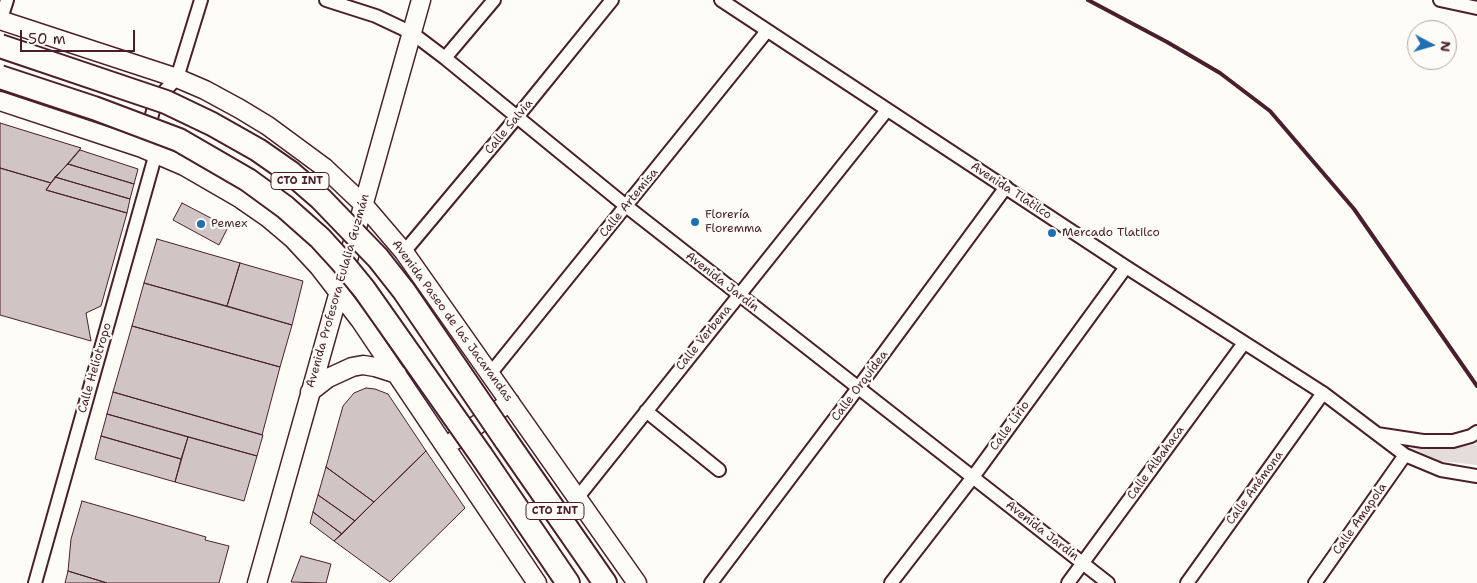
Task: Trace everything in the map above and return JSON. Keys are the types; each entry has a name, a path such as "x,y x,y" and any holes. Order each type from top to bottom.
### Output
{"highway":[{"name":"CTO INT","path":"0,46 166,102 212,124 258,150 321,199 378,258 404,291 605,583"},
{"name":"CTO INT","path":"0,78 94,108 178,140 248,180 285,207 320,238 364,289 568,583"}],"main road":[{"name":"Avenida Profesora Eulalia Guzmán","path":"256,583 421,0"},
{"name":"Avenida Paseo de las Jacarandas","path":"0,21 177,78 223,99 268,126 325,168 363,204 404,252 637,583"},
{"path":"0,101 149,150 216,183 267,217 319,267 338,292 397,374 537,583"},
{"path":"310,392 328,378 352,367 375,367 397,374"},
{"path":"445,447 510,402"}],"street":[{"path":"0,21 7,0"},
{"path":"177,78 201,0"},
{"name":"Avenida Jardín","path":"326,0 376,16 412,33 626,206 1108,583"},
{"path":"445,58 494,0"},
{"name":"Calle Salvia","path":"404,252 612,0"},
{"name":"Avenida Tlatilco","path":"721,0 1323,393 1405,455 1441,470 1477,476"},
{"path":"1441,0 1477,8"},
{"name":"Calle Artemisa","path":"490,374 767,31"},
{"name":"Calle Heliotropo","path":"35,583 149,150 156,100 177,78"},
{"name":"Calle Verbena","path":"578,497 887,110"},
{"name":"Calle Orquídea","path":"711,583 1006,187"},
{"name":"Calle Lirio","path":"891,583 972,477 1126,266"},
{"name":"Calle Albahaca","path":"1068,583 1244,343"},
{"name":"Calle Anémona","path":"1186,583 1323,393"},
{"path":"646,411 719,470"},
{"name":"Avenida Tlatilco","path":"1376,433 1423,441 1453,442 1477,432"},
{"name":"Calle Amapola","path":"1315,583 1405,455"}],"shaded area":[{"path":"1477,444 1477,465 1440,461 1408,446 1446,449"}],"building":[{"path":"0,123 81,148 51,183 0,168"},
{"path":"80,150 138,169 134,184 68,164"},
{"path":"68,164 134,184 130,199 55,177"},
{"path":"0,168 51,183 46,190 127,213 101,306 86,313 91,341 0,315"},
{"path":"55,177 130,199 127,213 46,190"},
{"name":"Pemex","path":"182,203 228,227 219,245 173,220"},
{"path":"157,239 240,263 227,306 144,283"},
{"path":"240,263 303,281 292,325 227,306"},
{"path":"144,283 292,325 280,367 132,326"},
{"path":"132,326 280,367 262,435 113,392"},
{"path":"366,388 388,394 426,451 374,502 326,467 343,406 354,393"},
{"path":"113,392 263,435 257,456 107,414"},
{"path":"107,414 188,437 181,459 101,436"},
{"path":"101,436 181,459 175,482 95,459"},
{"path":"188,437 257,456 244,501 175,482"},
{"path":"426,451 465,508 390,582 334,541"},
{"path":"326,467 374,502 355,521 318,495"},
{"path":"318,495 355,521 342,534 313,512"},
{"path":"82,501 206,537 205,540 229,546 219,583 107,583 68,571 71,539"},
{"path":"313,512 342,534 334,541 310,523"},
{"path":"301,556 331,564 326,583 291,582"},
{"path":"68,571 107,583 65,583"}],"railway":[{"path":"1088,0 1220,73 1270,111 1354,209 1477,386"}],"place":[{"name":"Florería Floremma","path":"695,222"},
{"name":"Pemex","path":"201,224"},
{"name":"Mercado Tlatilco","path":"1052,233"}]}
